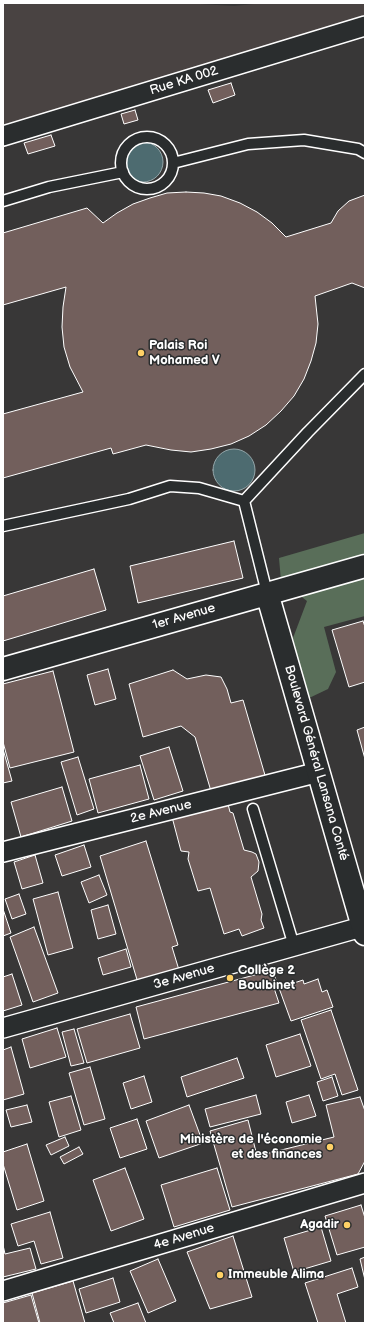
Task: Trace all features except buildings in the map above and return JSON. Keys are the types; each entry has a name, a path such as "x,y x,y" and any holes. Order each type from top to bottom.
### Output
{"street":[{"name":"Rue KA 002","path":"3,136 365,26"},
{"name":"1er Avenue","path":"3,669 365,566"},
{"name":"Boulevard Général Lansana Conté","path":"267,593 364,929"},
{"name":"2e Avenue","path":"3,852 319,772"},
{"name":"3e Avenue","path":"3,1028 294,946 364,929"},
{"name":"4e Avenue","path":"3,1291 365,1183"}],"lane":[{"path":"143,137 160,140 167,146 172,154 172,172 167,180 152,188 143,188 134,185 127,179 123,172 121,163 123,154 127,147 134,141 143,137"},
{"path":"173,163 248,144 304,140 358,149 365,153"},
{"path":"3,201 49,187 123,172"},
{"path":"244,502 308,432 365,374"},
{"path":"3,526 129,499 170,486 199,488 244,502"},
{"path":"244,502 267,593"},
{"path":"253,809 294,946"}],"shaded area":[{"path":"3,3 184,3 234,6 263,3 365,3 365,19 3,125"}],"green space":[{"path":"365,533 365,616 324,627 336,672 328,689 307,699 293,638 307,601 281,581 279,558"}],"water":[{"path":"143,142 151,144 157,148 161,154 163,162 161,170 157,176 151,180 143,182 135,180 129,176 125,170 123,162 125,154 129,148 135,144"},
{"path":"230,449 238,449 246,452 252,458 255,470 252,482 246,488 238,491 230,491 222,488 216,482 213,474 213,466 216,458 222,452"}],"place":[{"name":"Palais Roi Mohamed V","path":"141,353"},
{"name":"Collège 2 Boulbinet","path":"230,978"},
{"name":"Ministère de l'économie et des finances","path":"330,1147"},
{"name":"Agadir","path":"347,1225"},
{"name":"Immeuble Alima","path":"220,1275"}]}
